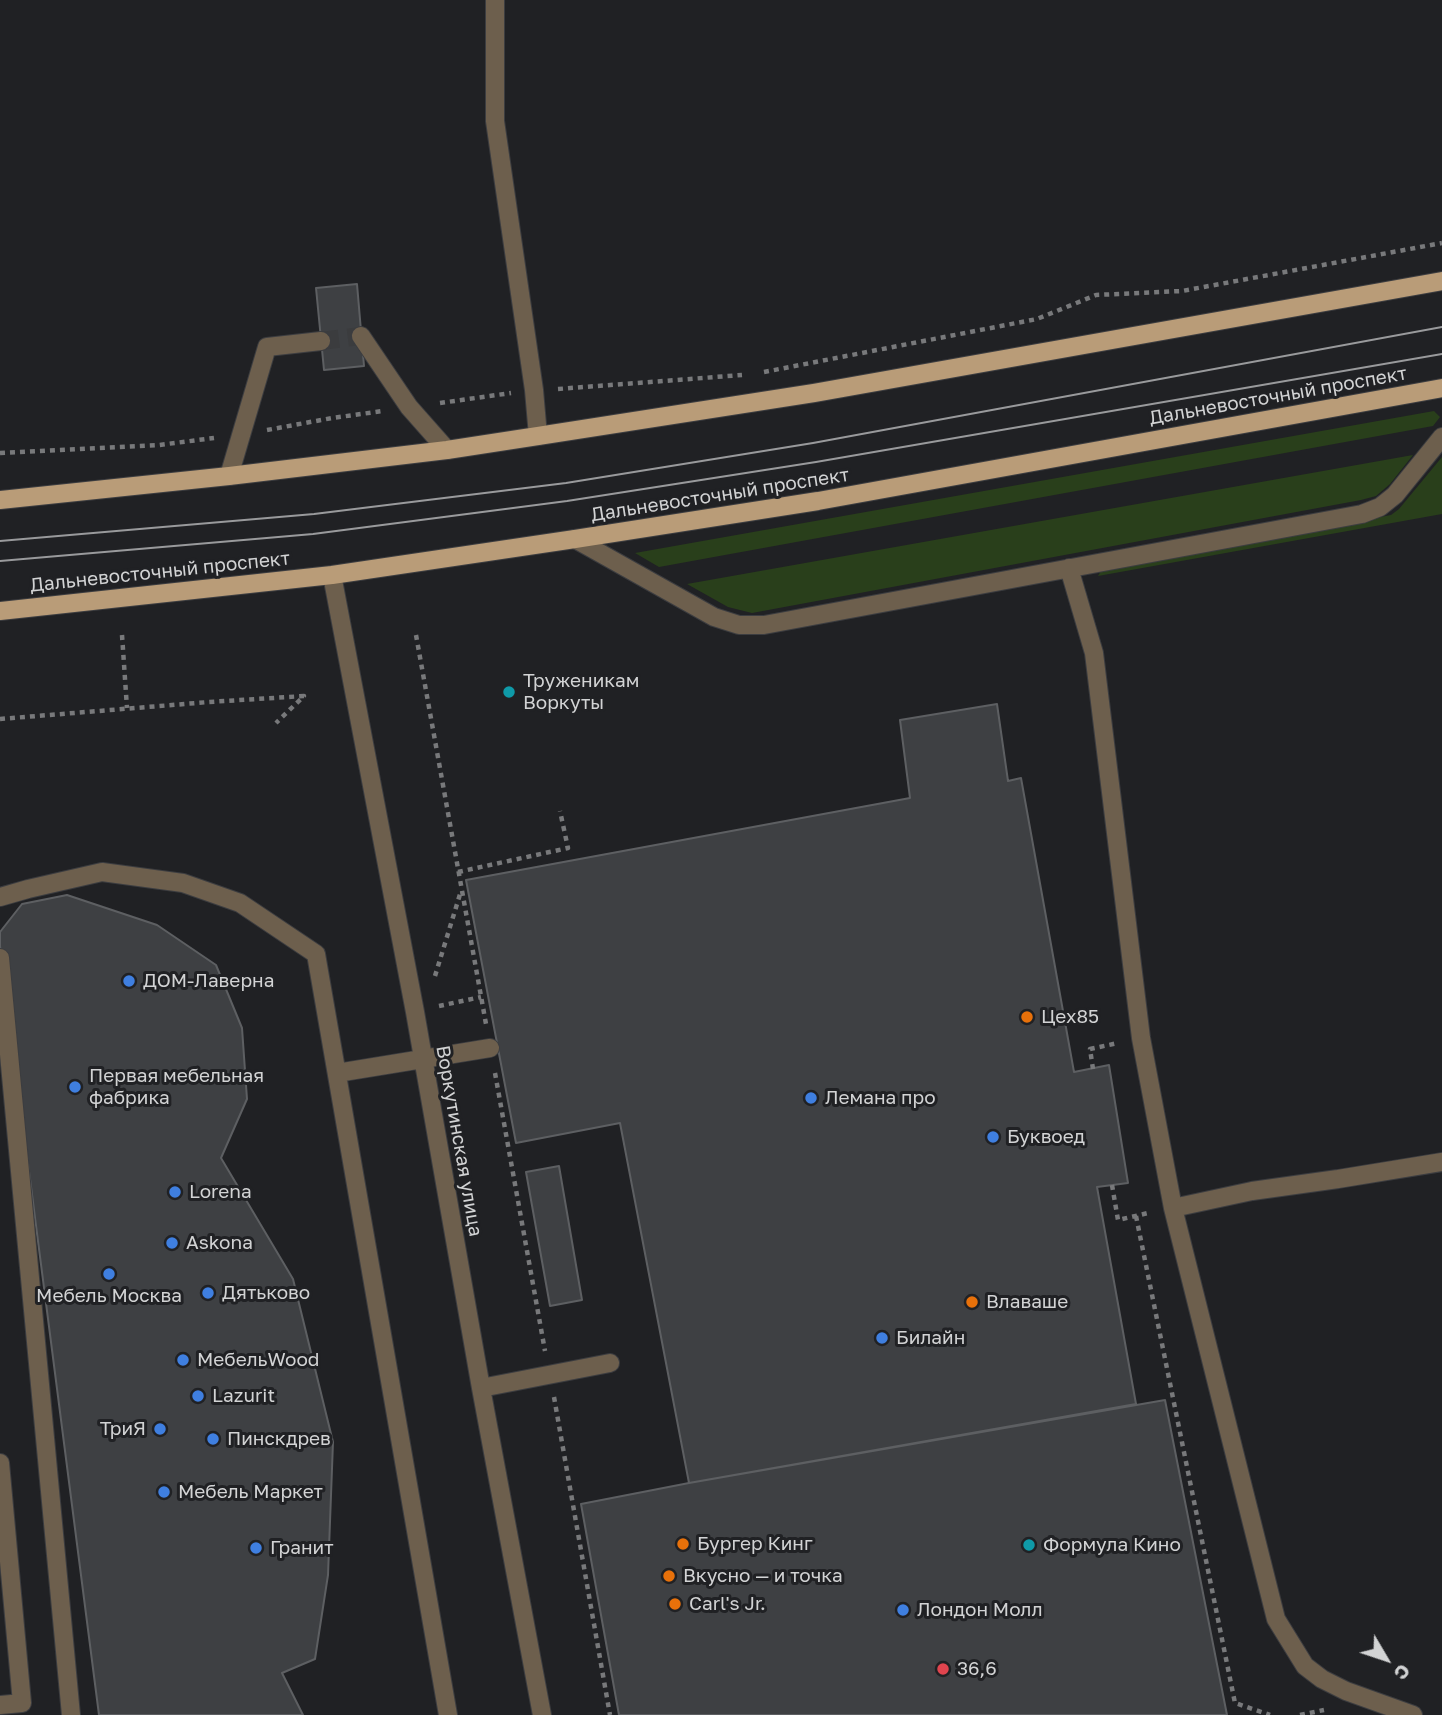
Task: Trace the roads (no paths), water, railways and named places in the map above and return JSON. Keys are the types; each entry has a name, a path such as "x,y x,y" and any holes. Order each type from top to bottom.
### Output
{"main road":[{"path":"0,500 447,450 814,393 1442,281"},
{"name":"Дальневосточный проспект","path":"0,611 332,575 575,539 818,501 1442,388"}],"street":[{"path":"495,0 495,121 534,390 538,436"},
{"path":"361,336 409,407 447,450"},
{"path":"229,476 267,347 321,341"},
{"path":"575,539 714,617 739,625 764,625 1363,514 1380,507 1395,495 1442,437"},
{"path":"1069,568 1094,653 1141,1038 1173,1208 1276,1619 1305,1667 1322,1679 1346,1691 1413,1715"},
{"name":"Воркутинская улица","path":"332,575 542,1715"},
{"path":"0,897 102,872 183,883 240,903 316,954 449,1715"},
{"path":"0,958 71,1715"},
{"path":"337,1073 490,1048"},
{"path":"1173,1208 1252,1191 1338,1180 1442,1162"},
{"path":"481,1388 610,1363"},
{"path":"0,1463 22,1703 0,1705"}],"tunnel":[{"path":"321,341 361,336"}],"tram line":[{"path":"0,541 314,514 566,483 813,443 1442,327"},
{"path":"0,561 313,534 567,501 816,462 1442,354"}],"place":[{"name":"Труженикам Воркуты","path":"509,692"},
{"name":"ДОМ-Лаверна","path":"129,981"},
{"name":"Цех85","path":"1027,1017"},
{"name":"Первая мебельная фабрика","path":"75,1087"},
{"name":"Лемана про","path":"811,1098"},
{"name":"Буквоед","path":"993,1137"},
{"name":"Lorena","path":"175,1192"},
{"name":"Askona","path":"172,1243"},
{"name":"Мебель Москва","path":"109,1274"},
{"name":"Дятьково","path":"208,1293"},
{"name":"Влаваше","path":"972,1302"},
{"name":"Билайн","path":"882,1338"},
{"name":"МебельWood","path":"183,1360"},
{"name":"Lazurit","path":"198,1396"},
{"name":"ТриЯ","path":"160,1429"},
{"name":"Пинскдрев","path":"213,1439"},
{"name":"Мебель Маркет","path":"164,1492"},
{"name":"Бургер Кинг","path":"683,1544"},
{"name":"Формула Кино","path":"1029,1545"},
{"name":"Гранит","path":"256,1548"},
{"name":"Вкусно — и точка","path":"669,1576"},
{"name":"Carl's Jr.","path":"675,1604"},
{"name":"Лондон Молл","path":"903,1610"},
{"name":"36,6","path":"943,1669"}]}
